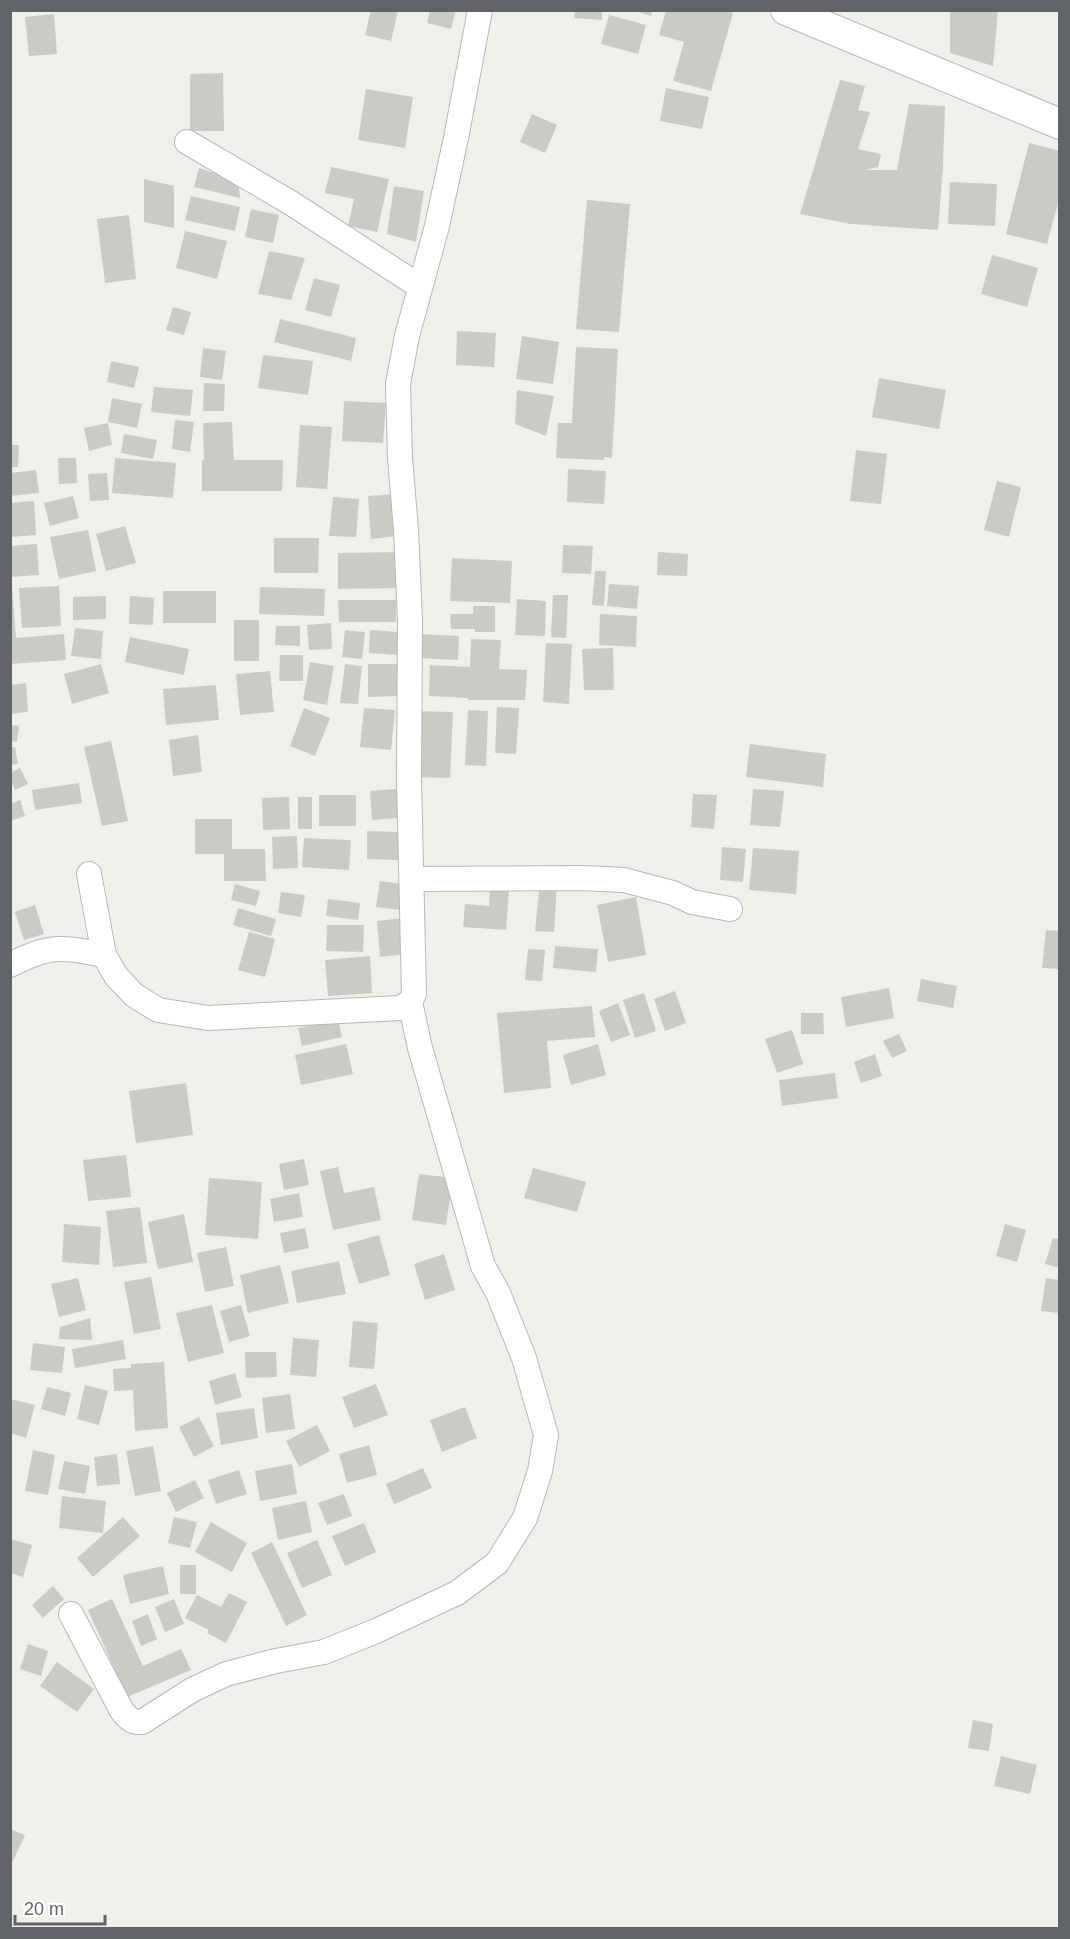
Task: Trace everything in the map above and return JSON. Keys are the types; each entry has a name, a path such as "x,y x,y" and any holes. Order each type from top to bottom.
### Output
{"street":[{"path":"89,874 104,955 116,976 134,995 158,1010 208,1018 400,1008 410,1002 414,994 408,770 410,621 398,384 419,286 437,226 480,10"},
{"path":"786,10 1059,124"},
{"path":"187,142 291,203 419,286"},
{"path":"412,879 624,880 673,893 692,902 730,909"},
{"path":"10,965 32,953 55,948 104,955"},
{"path":"71,1614 122,1711 128,1719 135,1723 142,1722 192,1690 226,1674 324,1652 376,1631 457,1593 497,1563 525,1518 540,1471 546,1435 524,1358 498,1293 483,1266 423,1058 410,1002"}],"building":[{"path":"371,10 398,10 391,41 365,35"},
{"path":"430,10 456,10 451,29 427,23"},
{"path":"575,10 602,10 602,20 574,18"},
{"path":"633,10 652,10 651,16"},
{"path":"666,10 722,10 733,13 711,91 673,81 684,42 659,35"},
{"path":"950,10 998,10 993,66 950,53"},
{"path":"54,14 57,54 29,56 25,17"},
{"path":"609,15 646,25 638,54 601,44"},
{"path":"223,73 224,131 190,131 190,74"},
{"path":"840,80 865,86 858,110 870,112 858,149 881,154 878,167 866,170 897,170 909,104 945,106 938,230 851,224 800,214"},
{"path":"666,88 709,97 702,129 660,121"},
{"path":"366,89 413,97 405,148 358,140"},
{"path":"532,114 557,125 545,153 520,142"},
{"path":"1029,143 1060,151 1060,196 1047,244 1006,234"},
{"path":"331,167 389,179 377,232 348,226 354,199 325,193"},
{"path":"199,168 238,181 240,198 194,187"},
{"path":"144,179 174,186 174,228 144,222"},
{"path":"950,182 997,184 995,226 948,224"},
{"path":"394,186 424,191 416,242 387,234"},
{"path":"191,196 240,207 235,231 185,220"},
{"path":"587,200 630,204 619,332 576,329"},
{"path":"251,209 279,215 273,243 245,237"},
{"path":"129,215 136,279 105,283 97,219"},
{"path":"185,231 227,241 217,279 176,268"},
{"path":"269,251 305,258 291,300 258,294"},
{"path":"992,255 1038,268 1027,307 981,294"},
{"path":"314,278 340,285 331,317 305,310"},
{"path":"173,307 191,312 184,335 166,330"},
{"path":"280,319 356,338 351,361 274,342"},
{"path":"457,331 496,333 494,367 456,365"},
{"path":"522,336 559,342 553,384 516,379"},
{"path":"576,347 618,349 612,458 604,457 604,460 556,458 558,423 572,423"},
{"path":"203,348 226,351 222,380 200,377"},
{"path":"263,355 313,361 308,395 258,388"},
{"path":"111,361 139,367 134,388 107,382"},
{"path":"879,378 946,390 939,429 872,417"},
{"path":"204,383 225,384 224,411 203,411"},
{"path":"154,387 193,390 190,416 151,412"},
{"path":"517,390 554,396 546,436 515,424"},
{"path":"112,398 142,404 137,428 108,422"},
{"path":"344,401 386,403 383,443 342,441"},
{"path":"175,420 194,422 190,452 172,449"},
{"path":"232,422 234,460 283,460 282,491 202,491 203,423"},
{"path":"108,423 112,445 89,451 84,428"},
{"path":"300,425 332,427 327,489 296,487"},
{"path":"124,434 157,440 153,459 121,453"},
{"path":"10,445 19,445 18,467 10,467"},
{"path":"856,450 887,454 881,504 850,501"},
{"path":"58,458 76,458 77,483 59,484"},
{"path":"115,458 176,463 173,498 112,493"},
{"path":"568,469 606,471 604,504 567,502"},
{"path":"36,470 39,493 10,496 10,473"},
{"path":"107,473 109,500 90,501 88,474"},
{"path":"997,481 1021,487 1009,537 984,530"},
{"path":"397,494 399,536 371,539 368,496"},
{"path":"73,496 79,518 50,526 44,503"},
{"path":"333,497 359,499 356,537 329,536"},
{"path":"34,501 36,535 10,537 10,503"},
{"path":"125,526 136,563 106,571 96,534"},
{"path":"88,530 96,571 59,579 50,537"},
{"path":"274,538 319,538 318,573 274,573"},
{"path":"37,544 39,575 10,577 10,546"},
{"path":"563,545 593,546 591,574 562,573"},
{"path":"403,552 403,588 338,589 338,553"},
{"path":"658,552 688,554 687,576 657,575"},
{"path":"452,558 512,561 510,603 450,601"},
{"path":"595,571 606,571 604,606 592,605"},
{"path":"609,584 639,586 637,609 607,606"},
{"path":"10,586 12,586 16,638 64,634 66,660 10,664"},
{"path":"59,586 61,626 22,628 19,588"},
{"path":"260,587 325,589 324,616 259,614"},
{"path":"163,591 216,591 216,623 163,623"},
{"path":"553,595 568,595 566,638 551,637"},
{"path":"106,596 106,619 73,620 73,597"},
{"path":"130,596 154,598 153,625 129,624"},
{"path":"517,599 546,601 545,636 515,635"},
{"path":"338,600 396,600 396,622 339,622"},
{"path":"473,606 495,606 495,632 451,629 450,614 473,614"},
{"path":"600,614 637,616 636,647 599,645"},
{"path":"234,620 259,620 259,661 234,661"},
{"path":"331,623 332,649 309,650 307,625"},
{"path":"276,626 300,626 300,646 275,645"},
{"path":"75,628 103,631 101,659 71,656"},
{"path":"345,630 365,632 362,659 342,657"},
{"path":"370,630 398,632 397,655 369,653"},
{"path":"420,634 459,636 458,660 419,658"},
{"path":"130,637 189,649 184,675 125,662"},
{"path":"471,639 501,640 499,669 527,670 525,700 468,700 468,698 429,696 430,665 470,667"},
{"path":"546,643 572,644 569,704 543,702"},
{"path":"613,648 614,690 584,690 582,649"},
{"path":"280,655 303,655 303,681 279,681"},
{"path":"310,662 334,666 327,705 303,700"},
{"path":"101,664 109,693 72,704 64,674"},
{"path":"345,664 362,666 358,704 340,703"},
{"path":"368,664 399,664 399,696 368,697"},
{"path":"270,671 274,712 240,715 236,674"},
{"path":"26,683 28,712 10,714 10,685"},
{"path":"216,685 219,720 166,725 163,689"},
{"path":"497,707 519,708 516,754 495,753"},
{"path":"304,708 330,718 315,756 290,746"},
{"path":"364,708 395,710 391,750 360,747"},
{"path":"468,710 488,711 486,766 465,765"},
{"path":"415,711 453,712 450,778 413,777"},
{"path":"10,725 19,726 17,742 10,741"},
{"path":"198,735 202,772 173,776 169,740"},
{"path":"111,741 128,821 102,826 84,747"},
{"path":"750,744 826,754 823,787 746,777"},
{"path":"15,747 18,764 10,765 10,748"},
{"path":"20,768 28,784 15,790 10,780 10,773"},
{"path":"79,783 82,803 35,810 32,790"},
{"path":"396,789 398,818 372,820 370,791"},
{"path":"753,789 784,791 780,827 750,825"},
{"path":"693,794 717,795 714,829 691,827"},
{"path":"319,795 356,795 356,826 319,826"},
{"path":"289,797 290,829 263,830 262,798"},
{"path":"298,797 312,797 312,829 298,829"},
{"path":"20,800 25,816 10,821 10,804"},
{"path":"195,819 232,819 232,849 265,849 266,881 224,881 224,854 195,854"},
{"path":"367,831 399,832 398,860 367,859"},
{"path":"297,836 298,868 273,869 272,837"},
{"path":"304,838 351,840 349,870 302,867"},
{"path":"722,847 746,849 743,882 720,880"},
{"path":"753,848 799,851 796,894 749,890"},
{"path":"380,881 404,884 400,910 376,907"},
{"path":"540,882 557,883 554,932 535,931"},
{"path":"235,884 260,891 256,906 231,900"},
{"path":"490,889 509,890 506,930 463,927 465,904 489,906"},
{"path":"281,892 305,895 301,917 278,913"},
{"path":"636,897 646,955 608,962 597,905"},
{"path":"328,899 360,903 358,920 326,916"},
{"path":"35,905 44,934 24,940 15,912"},
{"path":"238,908 276,919 271,936 233,925"},
{"path":"404,918 407,954 380,957 377,921"},
{"path":"327,925 364,925 363,952 326,951"},
{"path":"1046,930 1060,931 1060,969 1042,968"},
{"path":"249,932 275,939 265,977 238,970"},
{"path":"555,946 598,949 596,972 553,968"},
{"path":"528,949 545,950 542,981 525,980"},
{"path":"370,956 372,993 328,996 325,960"},
{"path":"921,979 957,986 953,1008 917,1001"},
{"path":"889,988 894,1018 846,1027 841,997"},
{"path":"675,991 686,1023 665,1031 654,999"},
{"path":"644,993 656,1031 635,1038 623,1000"},
{"path":"618,1003 630,1035 611,1042 599,1011"},
{"path":"592,1006 595,1037 547,1041 551,1088 504,1093 497,1013"},
{"path":"801,1013 823,1013 824,1034 801,1034"},
{"path":"338,1020 342,1037 302,1046 298,1028"},
{"path":"792,1030 803,1064 777,1073 765,1039"},
{"path":"899,1034 907,1051 892,1058 883,1041"},
{"path":"346,1044 353,1074 301,1085 295,1055"},
{"path":"598,1044 606,1075 571,1085 563,1055"},
{"path":"875,1054 882,1076 861,1083 854,1062"},
{"path":"835,1073 838,1098 782,1106 779,1080"},
{"path":"186,1083 193,1135 136,1143 129,1091"},
{"path":"126,1155 131,1197 88,1201 83,1160"},
{"path":"304,1159 309,1185 284,1190 279,1164"},
{"path":"338,1167 344,1193 374,1187 381,1220 333,1230 320,1171"},
{"path":"533,1168 586,1182 577,1212 524,1198"},
{"path":"419,1174 453,1178 446,1225 412,1220"},
{"path":"209,1178 262,1182 258,1239 205,1235"},
{"path":"299,1193 303,1217 274,1222 270,1199"},
{"path":"140,1207 147,1263 113,1267 106,1211"},
{"path":"184,1214 193,1262 158,1269 148,1222"},
{"path":"64,1224 101,1227 99,1265 62,1262"},
{"path":"1005,1224 1026,1230 1017,1262 996,1256"},
{"path":"305,1228 309,1248 284,1253 280,1233"},
{"path":"379,1235 390,1275 359,1284 347,1244"},
{"path":"1053,1238 1060,1240 1060,1268 1045,1264"},
{"path":"226,1247 234,1286 205,1292 197,1253"},
{"path":"444,1254 455,1290 425,1300 414,1264"},
{"path":"339,1261 346,1294 297,1303 291,1271"},
{"path":"280,1265 289,1303 248,1313 240,1275"},
{"path":"151,1277 161,1329 134,1334 124,1282"},
{"path":"78,1278 86,1310 59,1317 51,1284"},
{"path":"1046,1278 1060,1280 1060,1313 1041,1311"},
{"path":"212,1305 224,1353 188,1362 176,1313"},
{"path":"241,1305 250,1336 229,1342 220,1311"},
{"path":"90,1318 92,1340 59,1339 60,1327"},
{"path":"353,1321 378,1323 374,1369 349,1367"},
{"path":"293,1338 319,1340 316,1377 290,1375"},
{"path":"123,1340 126,1359 75,1368 72,1349"},
{"path":"33,1343 65,1347 62,1373 30,1370"},
{"path":"245,1352 276,1352 277,1377 246,1378"},
{"path":"164,1362 168,1428 135,1431 133,1390 114,1391 113,1369 131,1368 131,1364"},
{"path":"235,1373 242,1397 215,1405 209,1381"},
{"path":"376,1384 388,1415 354,1428 342,1397"},
{"path":"85,1385 108,1391 99,1425 77,1419"},
{"path":"47,1387 71,1393 65,1416 41,1409"},
{"path":"290,1394 295,1429 266,1433 262,1398"},
{"path":"10,1399 35,1405 26,1438 10,1433"},
{"path":"465,1407 477,1438 442,1452 430,1420"},
{"path":"254,1408 258,1438 221,1445 216,1413"},
{"path":"199,1417 214,1446 194,1457 179,1427"},
{"path":"317,1425 330,1451 299,1467 286,1441"},
{"path":"369,1445 377,1475 347,1483 339,1454"},
{"path":"153,1446 161,1491 135,1496 126,1451"},
{"path":"33,1450 55,1455 48,1495 25,1491"},
{"path":"117,1454 120,1484 97,1486 94,1457"},
{"path":"64,1461 90,1466 85,1494 58,1489"},
{"path":"292,1464 297,1494 260,1501 255,1471"},
{"path":"423,1468 432,1488 394,1504 386,1484"},
{"path":"239,1470 247,1494 216,1504 208,1480"},
{"path":"195,1480 204,1498 176,1512 167,1493"},
{"path":"344,1494 352,1516 327,1525 318,1503"},
{"path":"62,1496 106,1501 103,1533 59,1528"},
{"path":"306,1501 312,1532 278,1540 272,1508"},
{"path":"123,1517 140,1536 93,1577 77,1558"},
{"path":"174,1517 197,1522 190,1548 168,1543"},
{"path":"211,1522 247,1543 232,1572 195,1552"},
{"path":"364,1523 376,1552 345,1566 332,1536"},
{"path":"10,1539 32,1545 23,1577 10,1573"},
{"path":"317,1540 332,1575 302,1588 287,1553"},
{"path":"272,1542 307,1615 286,1626 251,1553"},
{"path":"180,1565 196,1565 196,1594 180,1594"},
{"path":"163,1566 169,1594 130,1604 123,1575"},
{"path":"53,1586 64,1599 43,1618 32,1605"},
{"path":"229,1593 247,1602 226,1643 207,1633 209,1630 185,1618 197,1595 221,1607"},
{"path":"112,1599 143,1666 181,1649 191,1670 127,1697 88,1610"},
{"path":"174,1599 184,1624 165,1632 155,1607"},
{"path":"148,1614 157,1639 141,1646 132,1621"},
{"path":"28,1644 48,1651 41,1676 20,1669"},
{"path":"57,1662 94,1689 77,1712 40,1686"},
{"path":"973,1720 993,1724 989,1751 968,1748"},
{"path":"1001,1756 1037,1765 1030,1794 994,1786"},
{"path":"10,1829 25,1835 12,1863 10,1863"}]}
